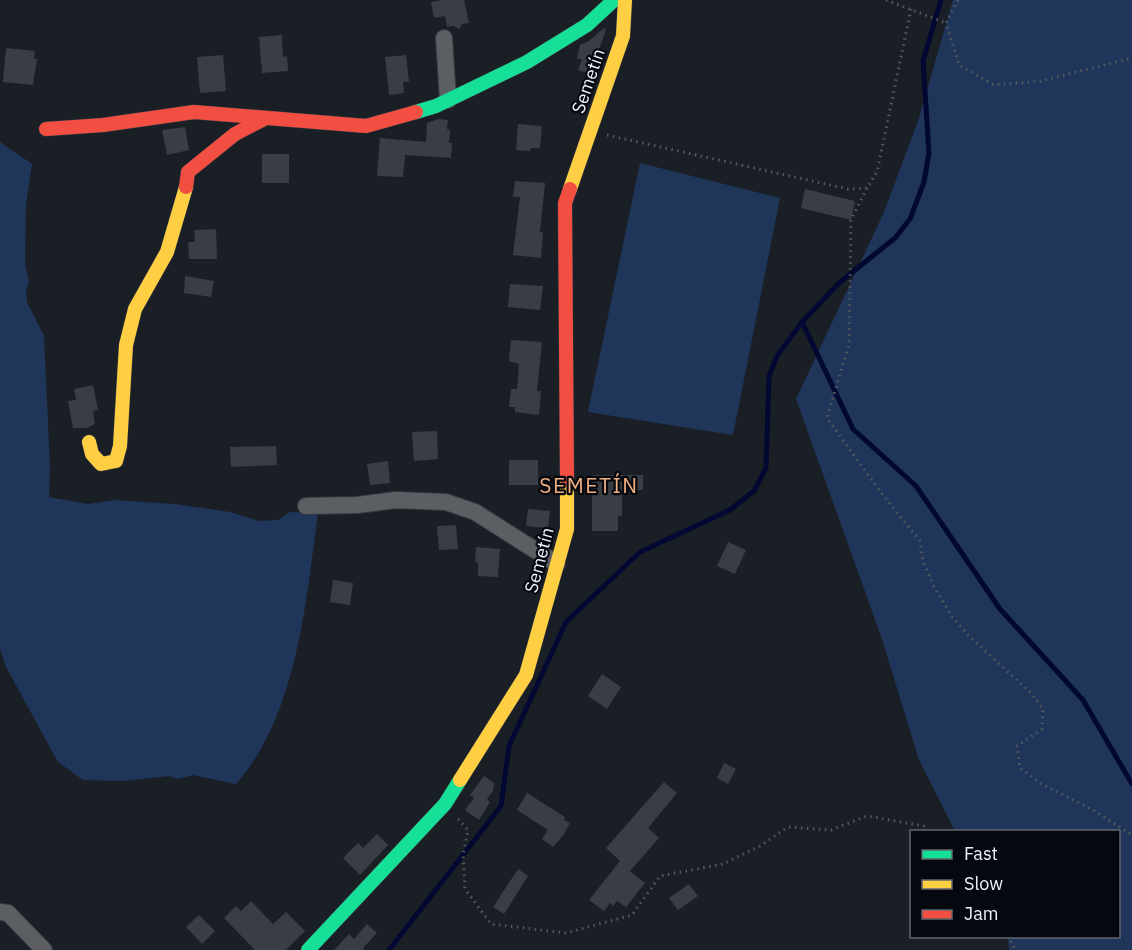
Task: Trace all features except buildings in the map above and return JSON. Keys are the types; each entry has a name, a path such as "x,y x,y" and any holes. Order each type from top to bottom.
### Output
{"street":[{"path":"46,129 103,125 194,112 366,126 436,106 527,62 586,25 614,0"},
{"name":"Semetín","path":"308,950 445,804 526,675 567,529 565,203 622,36 625,0"},
{"path":"444,38 448,100"},
{"path":"89,442 92,454 101,464 116,462 120,446 126,345 135,309 167,252 185,194 188,171 235,134 264,118"},
{"path":"306,506 357,505 396,500 446,502 475,512 557,564"},
{"path":"0,912 8,913 44,950"}],"path":[{"path":"886,0 945,23"},
{"path":"958,0 945,23 959,65 994,85 1041,81 1132,58"},
{"path":"912,9 877,172 851,220 849,344 827,418 879,490 920,541 923,561 934,587 953,618 971,638 1031,693 1043,709 1042,729 1017,746 1020,768 1040,783 1093,810 1132,836"},
{"path":"590,132 848,189 867,188"},
{"path":"445,804 468,831 463,855 465,889 491,924 566,933 633,915 660,876 723,864 760,846 788,827 831,830 867,816 924,826 927,830"}],"shaded area":[{"path":"953,0 1132,0 1132,950 1009,950 1008,938 1120,938 1120,830 954,830 919,760 882,639 796,399 884,212 918,121"},
{"path":"0,142 32,164 26,205 25,263 29,282 26,291 27,302 44,336 50,467 49,497 88,504 115,500 175,504 230,512 259,521 278,520 290,512 318,513 303,620 286,691 273,725 257,756 236,784 193,775 178,779 169,776 125,781 83,780 58,762 6,667 0,649"},
{"path":"640,163 780,198 733,435 588,412"}],"waterway":[{"path":"389,950 501,806 509,746 566,622 640,552 730,510 754,491 766,468 769,376 777,356 802,322 839,283 895,238 910,219 924,182 929,153 923,61 941,0"},
{"path":"802,322 853,429 916,486 1000,609 1083,700 1132,784"}],"traffic: fast":[{"path":"416,112 436,106 527,62 587,25 614,0"},
{"path":"308,950 445,804 460,780"}],"traffic: slow":[{"path":"570,189 623,36 625,0"},
{"path":"89,442 92,454 101,464 116,461 120,446 126,345 135,309 167,252 186,187"},
{"path":"460,780 526,675 567,529 567,479"}],"traffic: jam":[{"path":"46,129 103,125 194,112 366,126 416,112"},
{"path":"186,187 188,172 235,134 264,119"},
{"path":"567,479 565,203 570,189"}],"district":[{"name":"SEMETÍN","path":"589,485"}]}
